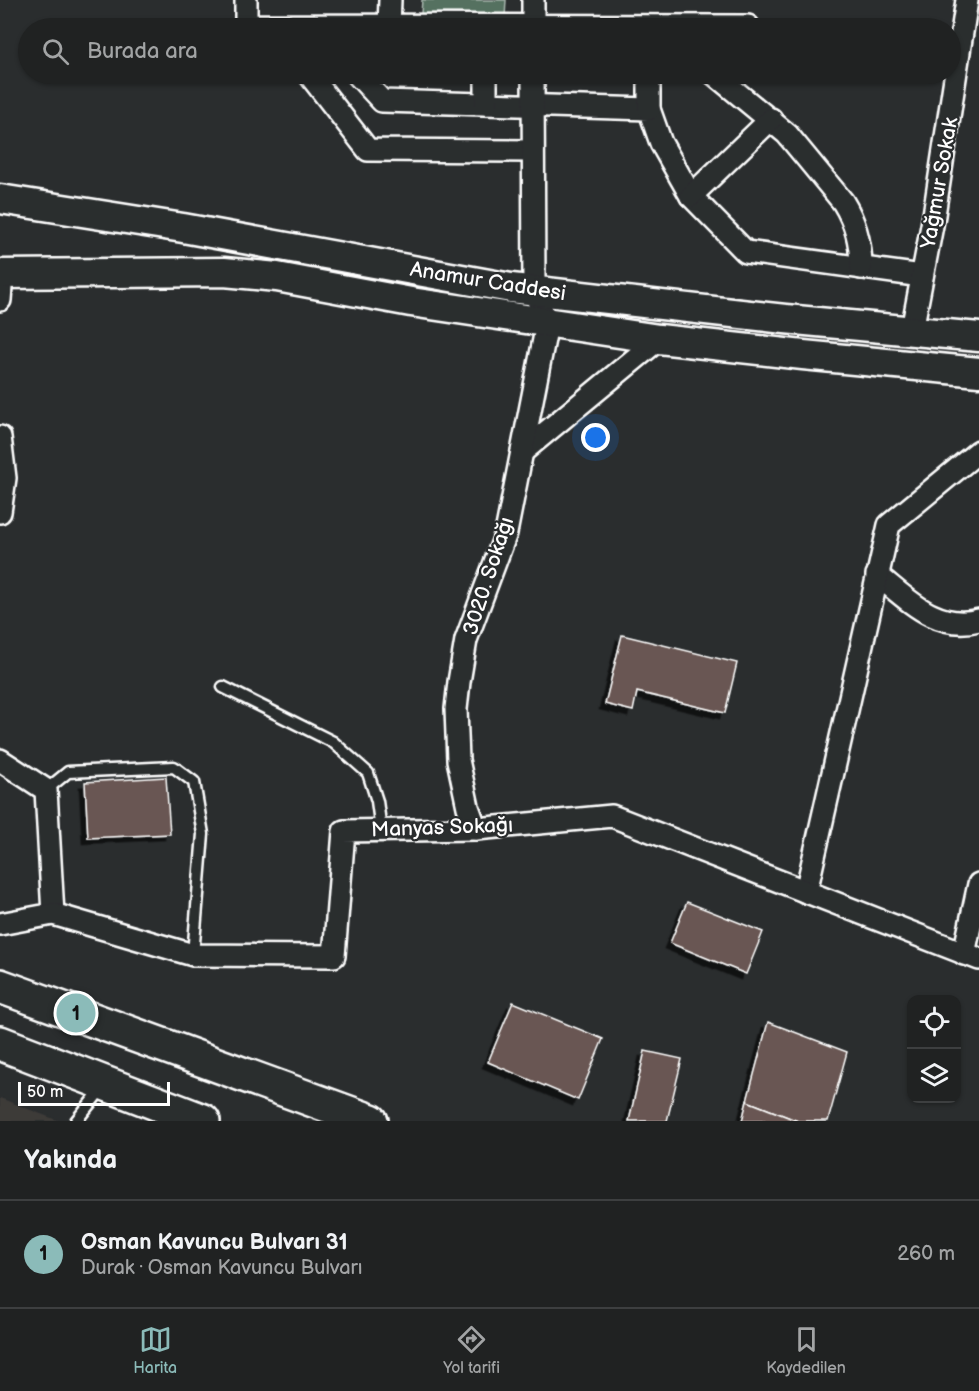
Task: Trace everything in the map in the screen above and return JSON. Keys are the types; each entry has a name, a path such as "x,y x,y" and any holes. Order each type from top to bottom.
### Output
{"highway":[{"path":"0,986 371,1121"},
{"path":"0,1043 203,1121"}],"street":[{"path":"246,0 246,18"},
{"path":"390,0 390,18"},
{"path":"533,0 533,18"},
{"name":"Yağmur Sokak","path":"961,43 967,0"},
{"path":"317,84 368,150 533,151"},
{"path":"366,84 382,102 648,109"},
{"path":"486,84 486,104"},
{"path":"533,84 534,290 547,324"},
{"path":"649,84 648,109 661,143 691,196 746,252 922,276"},
{"path":"727,84 787,134 849,213 858,236 861,268"},
{"name":"Yağmur Sokak","path":"912,330 955,84"},
{"path":"691,196 771,119"},
{"name":"Anamur Caddesi","path":"0,199 183,228 534,290 774,318 979,337"},
{"name":"Anamur Caddesi","path":"1,283 224,272 277,278 547,324 658,339 979,372"},
{"name":"3020. Sokağı","path":"476,829 465,795 458,760 456,710 459,682 466,640 506,533 547,324"},
{"path":"522,452 658,339"},
{"path":"0,436 5,478 0,512"},
{"path":"806,892 888,525 979,451"},
{"path":"878,575 933,617 956,623 979,620"},
{"path":"0,759 46,790 53,914"},
{"name":"Manyas Sokağı","path":"0,924 53,914 193,955 334,956 344,831 476,829 612,816 972,956"},
{"path":"972,956 979,884"}],"lane":[{"path":"223,687 333,742 368,773 377,801 381,830"},
{"path":"46,790 68,772 174,767 194,782 203,834 193,955"},
{"path":"76,1121 106,1083"}],"shaded area":[{"path":"0,1098 59,1121 0,1121"}],"green space":[{"path":"422,0 506,0 505,18 421,14"}],"building":[{"path":"622,635 737,663 725,713 637,692 633,711 605,704"},
{"path":"166,777 170,834 88,838 85,782"},
{"path":"687,902 763,932 746,974 670,943"},
{"path":"513,1002 603,1039 578,1100 488,1062"},
{"path":"768,1022 847,1052 828,1121 798,1121 747,1101"},
{"path":"645,1051 682,1059 667,1121 629,1121"},
{"path":"747,1101 798,1121 742,1121"}],"place":[{"name":"Osman Kavuncu Bulvarı 31","path":"76,1013"}]}
